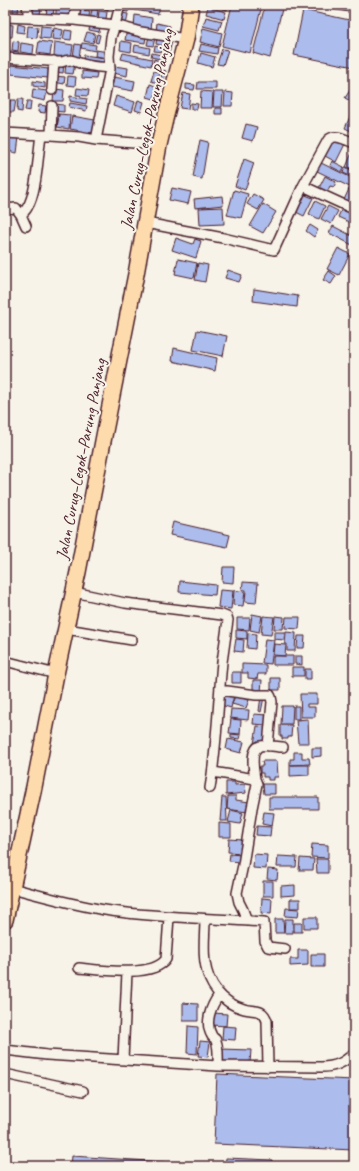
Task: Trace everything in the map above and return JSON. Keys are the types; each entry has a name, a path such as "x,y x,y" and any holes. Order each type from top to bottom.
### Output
{"main road":[{"name":"Jalan Curug–Legok–Parung Panjang","path":"5,920 34,787 56,674 67,629 146,223 159,145 186,39 191,5"}],"street":[{"path":"27,5 29,18"},
{"path":"74,20 76,5"},
{"path":"96,140 110,68 109,56 111,37 120,5"},
{"path":"5,17 74,20 115,25 142,32 186,39"},
{"path":"5,58 76,61 85,65 110,68"},
{"path":"52,90 54,61"},
{"path":"51,135 52,106"},
{"path":"5,133 79,137 96,140 159,145"},
{"path":"21,215 27,208 35,183 41,135"},
{"path":"146,223 223,238 274,250 303,186 330,138 335,137 354,143"},
{"path":"303,186 351,208"},
{"path":"5,209 16,208 26,226"},
{"path":"74,592 125,603 222,615 227,617 228,620 222,661 219,714 210,788"},
{"path":"67,629 132,640"},
{"path":"5,661 56,674"},
{"path":"220,690 270,695 272,697 268,746"},
{"path":"246,921 237,893 257,784 253,766 253,755 256,748 259,746 283,748"},
{"path":"213,772 255,779"},
{"path":"12,888 83,906 110,911 169,917 264,922 265,941 268,947 285,948"},
{"path":"79,968 128,972 149,969 164,962 166,959 169,917"},
{"path":"205,919 205,963 207,972 219,995 229,1003 244,1009 262,1012 265,1015 267,1020 268,1067"},
{"path":"123,1060 128,972"},
{"path":"218,1066 216,1041 212,1036 209,1020 210,1011 219,995"},
{"path":"5,1050 47,1055 123,1060 218,1066 268,1067 330,1067 346,1060 354,1054"},
{"path":"5,1074 83,1091"}],"building":[{"path":"5,5 11,5 10,15 5,14"},
{"path":"13,5 19,5 18,13 13,12"},
{"path":"33,5 41,6 40,17 32,16"},
{"path":"47,5 54,5 53,18 46,17"},
{"path":"94,5 109,5 108,10"},
{"path":"124,5 129,5 128,12 123,11"},
{"path":"136,5 160,7 158,14 135,10"},
{"path":"210,5 229,5 227,10"},
{"path":"232,5 262,5 250,53 222,46"},
{"path":"265,5 283,5 270,58 253,53"},
{"path":"308,5 354,5 354,13"},
{"path":"56,6 74,7 73,16 56,15"},
{"path":"208,7 226,12 224,19 206,14"},
{"path":"92,9 98,10 96,22 90,21"},
{"path":"80,10 90,11 88,22 79,21"},
{"path":"303,10 354,21 354,67 294,55"},
{"path":"99,11 107,12 106,19 98,19"},
{"path":"122,13 128,14 126,26 120,26"},
{"path":"135,15 152,18 151,30 134,27"},
{"path":"206,17 222,21 219,30 203,26"},
{"path":"157,23 170,26 169,33 156,31"},
{"path":"6,24 13,25 12,37 6,37"},
{"path":"18,24 25,26 24,33 17,32"},
{"path":"28,26 38,27 37,38 27,37"},
{"path":"41,26 52,27 50,39 40,38"},
{"path":"90,26 100,27 99,32 89,30"},
{"path":"54,28 63,30 61,40 52,39"},
{"path":"203,28 222,33 219,47 200,42"},
{"path":"65,30 72,31 71,40 63,39"},
{"path":"87,32 95,34 93,43 84,41"},
{"path":"97,34 100,35 98,43 95,42"},
{"path":"126,34 146,36 145,43 125,40"},
{"path":"149,36 155,38 153,46 147,45"},
{"path":"157,37 165,38 164,46 156,44"},
{"path":"167,40 172,41 169,54 164,53"},
{"path":"13,41 19,42 18,51 12,50"},
{"path":"39,41 52,43 50,55 37,53"},
{"path":"121,41 132,43 131,52 120,50"},
{"path":"55,42 73,45 71,58 54,56"},
{"path":"21,43 34,45 33,54 20,52"},
{"path":"82,43 96,45 95,51 81,48"},
{"path":"75,44 81,45 79,57 73,56"},
{"path":"201,44 218,48 217,54 199,51"},
{"path":"135,45 150,48 149,54 134,51"},
{"path":"155,46 163,48 162,52 154,51"},
{"path":"222,49 228,50 223,65 217,64"},
{"path":"5,50 19,52 18,58 5,57"},
{"path":"96,50 108,52 107,58 95,56"},
{"path":"123,53 152,59 151,66 121,59"},
{"path":"152,53 166,56 165,60 151,57"},
{"path":"201,53 215,57 212,67 198,63"},
{"path":"84,55 105,58 103,66 82,62"},
{"path":"154,59 162,62 160,67 153,65"},
{"path":"56,62 64,63 63,73 55,72"},
{"path":"66,63 75,64 73,74 65,73"},
{"path":"11,65 49,69 48,78 11,74"},
{"path":"114,66 128,68 127,76 113,73"},
{"path":"163,70 166,71 163,82 160,82"},
{"path":"82,71 97,73 96,79 82,78"},
{"path":"154,71 160,72 157,83 151,81"},
{"path":"55,76 65,77 64,84 54,82"},
{"path":"68,76 76,77 75,86 67,85"},
{"path":"114,77 135,81 133,91 112,87"},
{"path":"33,81 45,83 45,88 33,86"},
{"path":"198,82 216,82 216,89 197,89"},
{"path":"150,84 158,87 154,99 147,97"},
{"path":"186,84 195,85 194,90 186,89"},
{"path":"352,87 354,88 354,99 352,102 345,98"},
{"path":"77,88 89,90 88,96 76,95"},
{"path":"33,89 47,91 45,101 32,98"},
{"path":"54,89 64,90 63,101 53,101"},
{"path":"201,91 213,92 212,108 200,108"},
{"path":"214,92 223,92 222,107 213,107"},
{"path":"225,92 233,93 232,106 224,106"},
{"path":"183,93 190,94 188,109 180,108"},
{"path":"70,96 87,99 86,104 70,101"},
{"path":"116,96 135,102 132,112 113,106"},
{"path":"18,99 23,99 22,112 17,111"},
{"path":"10,100 16,100 14,112 8,112"},
{"path":"138,100 144,102 141,112 135,110"},
{"path":"27,101 31,101 30,111 25,110"},
{"path":"70,103 87,106 86,111 69,107"},
{"path":"191,103 198,104 197,109 191,109"},
{"path":"55,104 64,105 64,112 54,111"},
{"path":"39,105 46,106 45,113 38,112"},
{"path":"215,108 222,108 222,114 215,114"},
{"path":"352,112 354,113 353,132 345,128"},
{"path":"54,113 59,114 57,127 53,127"},
{"path":"59,114 70,115 69,129 57,127"},
{"path":"72,116 95,120 93,133 70,129"},
{"path":"246,124 257,127 253,141 242,138"},
{"path":"9,135 19,137 17,153 7,151"},
{"path":"333,139 345,144 336,162 325,156"},
{"path":"200,140 208,142 202,179 193,177"},
{"path":"354,148 354,170 346,167"},
{"path":"244,159 254,163 245,190 235,186"},
{"path":"332,161 344,167 342,172 330,166"},
{"path":"319,162 354,179 354,189 315,170"},
{"path":"345,167 354,171 353,177 343,173"},
{"path":"325,176 336,182 334,187 330,186 327,192 319,188"},
{"path":"172,188 191,192 188,204 169,200"},
{"path":"349,189 354,191 354,204 344,200"},
{"path":"234,190 248,194 241,218 227,215"},
{"path":"253,194 264,200 258,210 247,204"},
{"path":"303,194 313,198 304,216 294,211"},
{"path":"222,196 223,205 195,208 194,199"},
{"path":"315,201 325,206 319,219 309,214"},
{"path":"263,204 276,212 263,233 250,226"},
{"path":"328,206 338,211 331,224 321,219"},
{"path":"343,206 354,211 354,216 351,223 338,217"},
{"path":"223,207 224,224 200,225 199,208"},
{"path":"310,225 318,230 314,237 306,231"},
{"path":"333,226 354,237 354,246 329,233"},
{"path":"176,238 193,244 195,239 201,241 196,258 172,250"},
{"path":"338,248 350,254 339,275 327,269"},
{"path":"178,259 197,263 194,278 175,274"},
{"path":"198,263 208,265 205,282 195,280"},
{"path":"228,270 242,275 239,282 225,278"},
{"path":"329,271 336,276 331,284 323,280"},
{"path":"254,289 298,296 297,307 253,301"},
{"path":"197,330 227,336 223,356 193,350"},
{"path":"174,348 217,358 215,371 172,361"},
{"path":"173,522 230,535 227,547 170,535"},
{"path":"223,567 234,567 233,583 222,582"},
{"path":"180,581 216,585 215,595 179,592"},
{"path":"243,582 258,583 256,603 245,602 246,590 242,590"},
{"path":"220,590 233,591 231,609 218,607"},
{"path":"234,590 245,592 243,606 233,605"},
{"path":"252,614 262,616 259,632 250,630"},
{"path":"263,616 274,617 271,635 261,634"},
{"path":"275,616 284,617 283,629 274,629"},
{"path":"286,617 300,617 299,629 285,628"},
{"path":"237,618 250,618 249,630 237,629"},
{"path":"236,630 247,631 247,639 236,638"},
{"path":"274,632 285,632 284,640 274,639"},
{"path":"286,632 296,633 295,651 287,651 287,644 285,644"},
{"path":"248,633 256,634 255,649 247,648"},
{"path":"298,636 305,636 304,648 297,648"},
{"path":"236,639 244,640 243,652 234,651"},
{"path":"265,639 274,640 271,664 262,663"},
{"path":"274,644 286,645 285,656 273,655"},
{"path":"273,656 293,656 293,665 273,665"},
{"path":"295,656 302,656 302,665 295,664"},
{"path":"242,664 266,665 266,674 258,674 257,679 248,678 248,673 242,673"},
{"path":"292,667 304,667 304,676 292,676"},
{"path":"305,669 311,669 311,679 305,679"},
{"path":"232,672 241,672 241,683 232,683"},
{"path":"271,678 280,678 280,690 271,690"},
{"path":"253,680 262,680 261,692 253,691"},
{"path":"225,693 234,695 231,708 221,705"},
{"path":"300,694 317,694 317,704 307,704 307,707 315,707 315,717 301,717"},
{"path":"235,696 249,700 246,708 232,704"},
{"path":"261,696 264,697 261,712 259,711"},
{"path":"282,706 293,706 292,724 281,724"},
{"path":"294,706 299,706 299,719 294,719"},
{"path":"231,709 249,710 248,720 230,718"},
{"path":"254,714 267,715 266,725 253,724"},
{"path":"231,719 241,720 240,734 229,733"},
{"path":"308,719 309,743 298,743 296,720"},
{"path":"280,725 292,725 291,737 288,737 288,739 282,739 282,736 280,736"},
{"path":"257,726 266,727 263,745 254,744"},
{"path":"231,734 241,735 240,739 231,738"},
{"path":"228,739 244,742 241,753 226,749"},
{"path":"312,748 321,748 321,756 312,757"},
{"path":"294,752 302,752 302,758 309,758 310,764 290,765 290,759 294,759"},
{"path":"262,761 277,761 278,777 274,777 274,780 268,780 268,777 263,777 263,773 260,773 260,766 263,766"},
{"path":"290,765 309,765 309,775 290,776"},
{"path":"226,782 235,782 235,785 245,784 246,793 226,795"},
{"path":"263,784 275,784 275,794 264,794"},
{"path":"228,796 236,796 236,800 249,802 247,812 227,809"},
{"path":"222,797 226,797 227,821 220,821"},
{"path":"269,797 318,797 318,809 269,809"},
{"path":"231,810 243,813 240,824 228,822"},
{"path":"264,812 274,813 272,826 262,824"},
{"path":"219,823 231,824 231,837 219,837"},
{"path":"257,826 271,827 270,836 256,835"},
{"path":"229,839 243,840 242,853 228,852"},
{"path":"312,844 328,845 328,858 311,857"},
{"path":"230,854 242,855 241,862 229,861"},
{"path":"254,854 267,855 266,869 253,868"},
{"path":"278,856 297,857 296,867 277,867"},
{"path":"300,858 314,859 313,870 299,870"},
{"path":"316,859 328,859 328,873 317,873"},
{"path":"268,869 278,870 277,880 267,879"},
{"path":"263,881 273,881 273,896 263,896"},
{"path":"295,885 295,895 281,896 281,886"},
{"path":"262,898 272,899 271,914 261,913"},
{"path":"290,899 300,899 300,908 290,908"},
{"path":"286,908 299,909 298,917 285,916"},
{"path":"304,917 317,917 317,928 304,928"},
{"path":"275,919 283,919 284,933 275,933"},
{"path":"285,919 293,919 293,933 284,933"},
{"path":"294,923 302,923 302,932 294,932"},
{"path":"298,950 308,950 308,965 290,966 290,959 298,959"},
{"path":"311,954 324,954 324,967 311,967"},
{"path":"183,1003 198,1004 198,1021 183,1021"},
{"path":"213,1013 227,1014 226,1026 212,1025"},
{"path":"188,1026 198,1027 197,1054 187,1053"},
{"path":"223,1026 236,1027 235,1040 222,1039"},
{"path":"200,1041 210,1042 208,1057 198,1056"},
{"path":"220,1049 251,1050 250,1063 219,1061"},
{"path":"217,1074 354,1080 354,1150 214,1144"},
{"path":"72,1156 164,1162 164,1166 71,1166"},
{"path":"226,1158 272,1160 272,1166 225,1166"}]}
